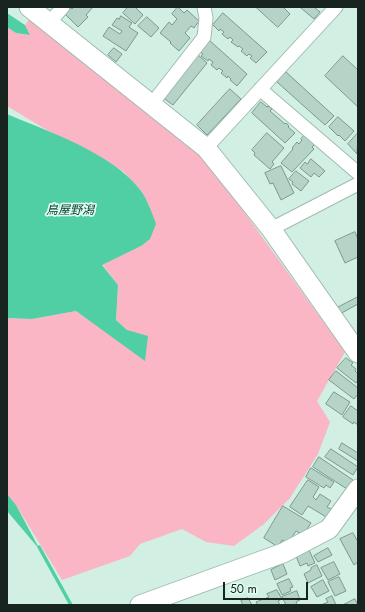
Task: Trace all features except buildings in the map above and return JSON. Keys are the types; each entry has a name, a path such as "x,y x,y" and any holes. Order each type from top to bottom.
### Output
{"street":[{"path":"29,7 206,148 271,229 358,353"},
{"path":"49,23 63,7"},
{"path":"151,105 204,37 206,18 204,7"},
{"path":"206,148 336,7"},
{"path":"260,89 358,173"},
{"path":"271,229 358,184"},
{"path":"140,605 283,553 329,529 358,489"}],"shaded area":[{"path":"31,17 201,152 345,352 317,401 330,422 318,454 290,498 264,524 234,546 206,542 182,529 140,544 130,556 62,580 16,505 7,494 7,318 32,319 76,311 145,360 127,330 116,320 118,285 102,264 141,246 150,208 141,191 123,171 50,132 7,106 7,27 16,33 30,35 25,25"}],"water":[{"path":"7,13 25,25 30,35 16,33 7,27"},
{"name":"鳥屋野潟","path":"7,114 79,145 114,165 129,178 146,199 156,224 150,239 141,246 102,265 118,285 116,320 127,330 148,336 145,361 76,311 32,319 7,318"},
{"path":"7,494 16,505 40,550 7,511"}],"waterway":[{"path":"39,547 71,605"}]}
